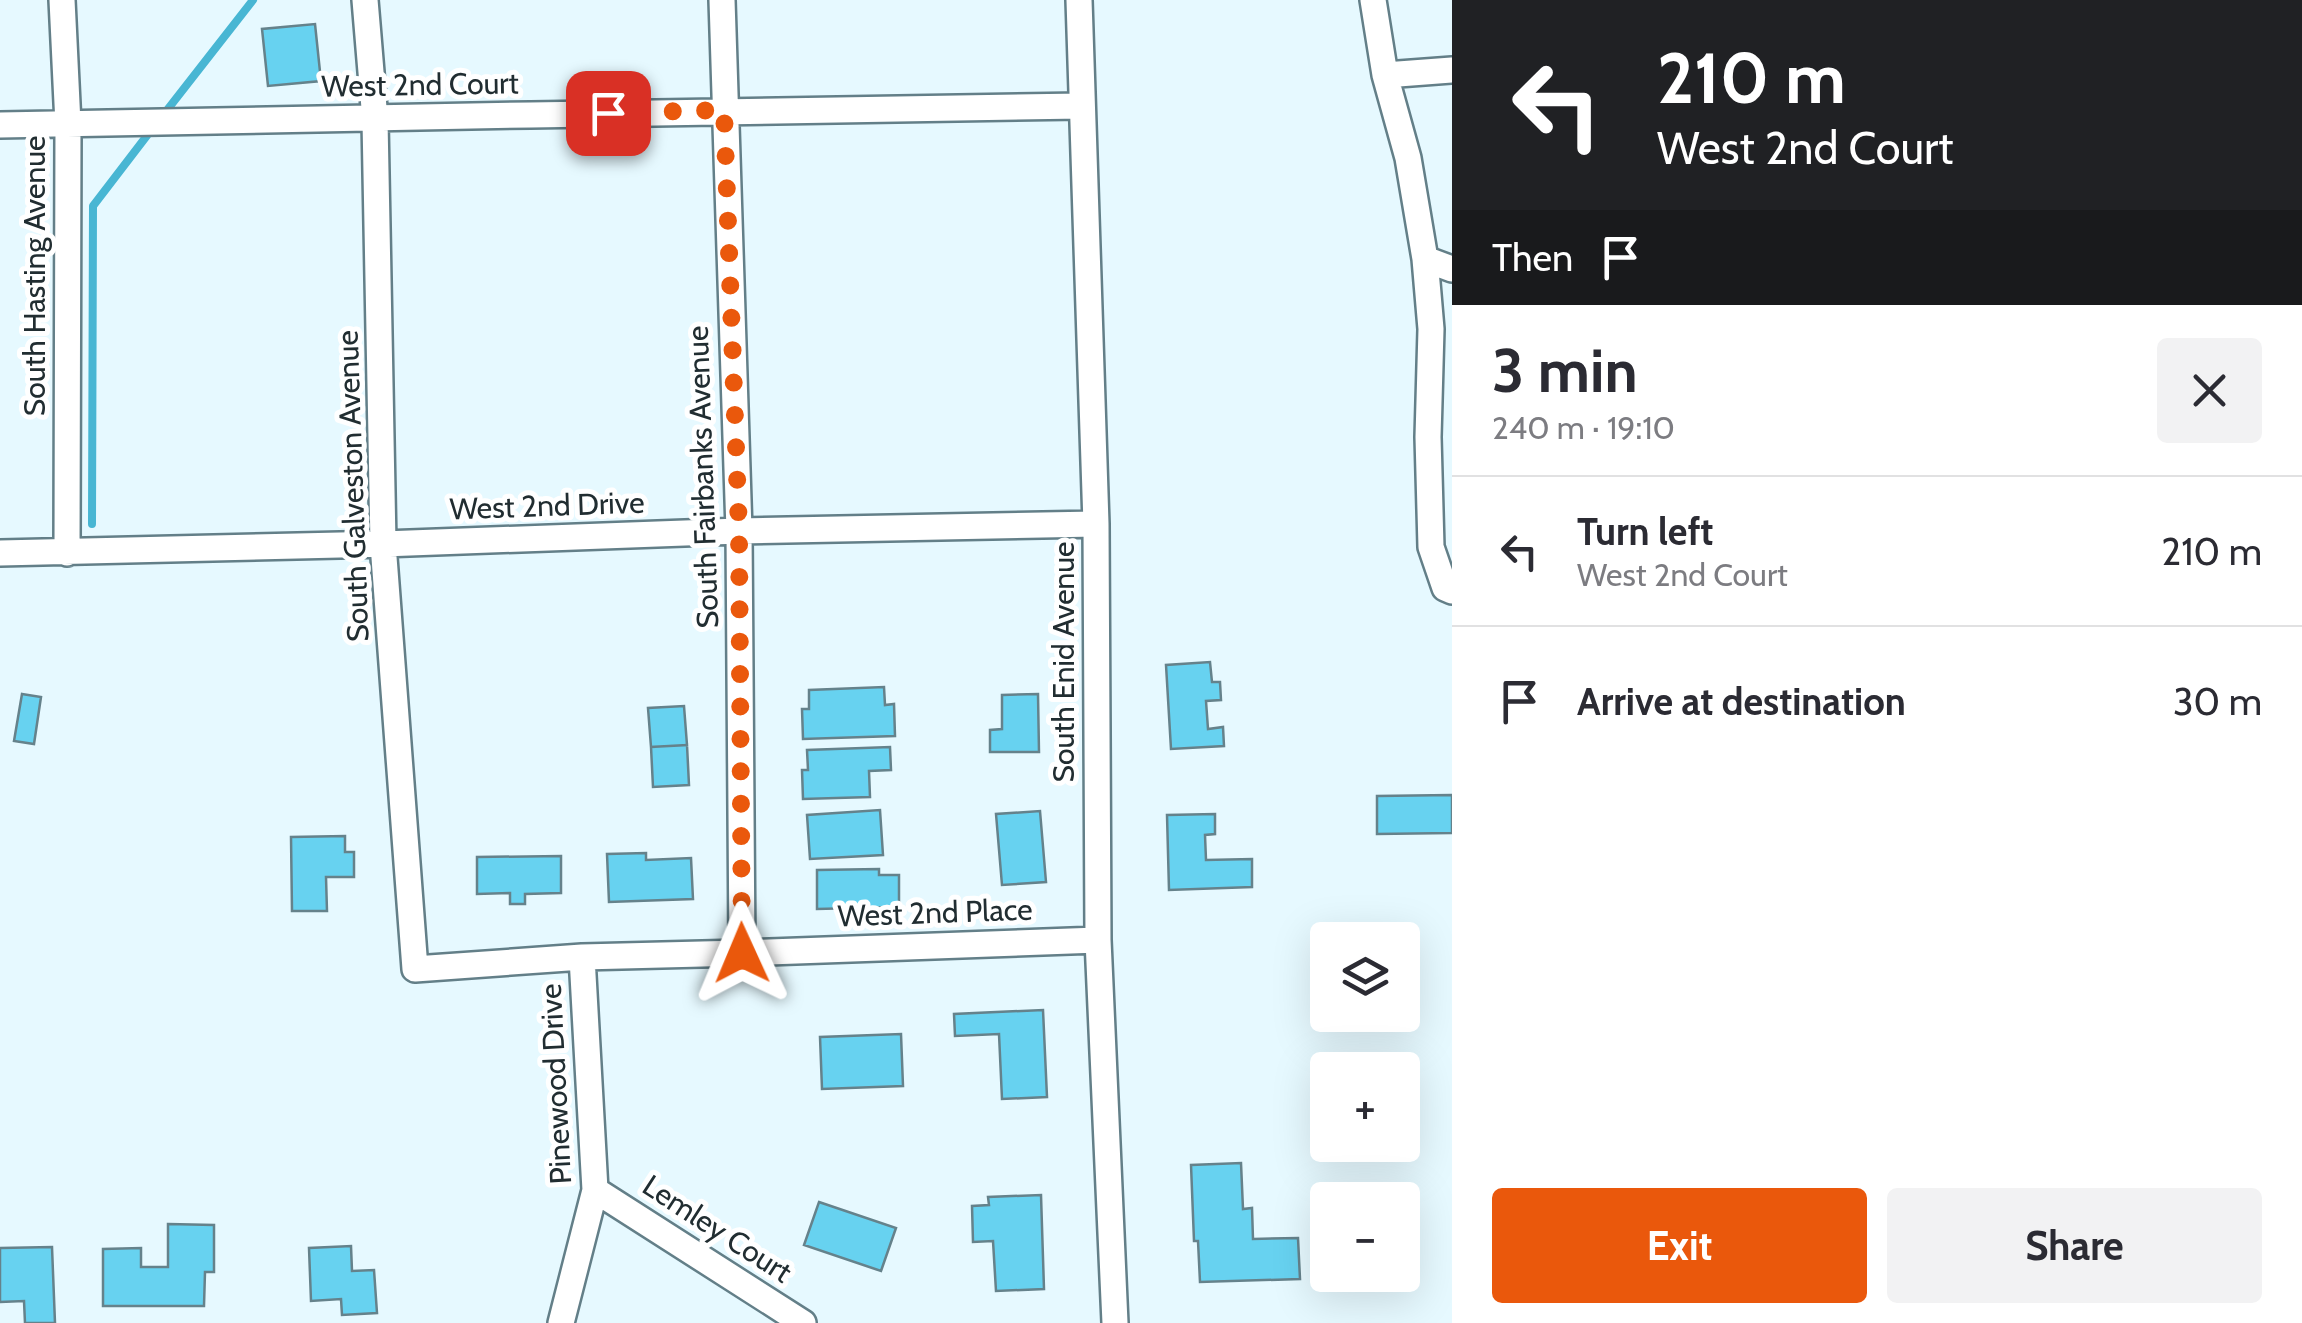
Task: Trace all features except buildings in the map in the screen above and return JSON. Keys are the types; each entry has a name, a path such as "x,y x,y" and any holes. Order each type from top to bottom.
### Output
{"street":[{"name":"South Hasting Avenue","path":"62,0 68,124 67,553"},
{"name":"South Galveston Avenue","path":"366,0 375,120 383,544 414,969"},
{"name":"South Fairbanks Avenue","path":"722,0 739,531 742,953"},
{"name":"South Enid Avenue","path":"1079,0 1096,524 1098,940 1115,1323"},
{"path":"1373,0 1386,75 1408,158 1425,259 1431,329 1431,547 1445,588 1452,591"},
{"path":"1386,75 1452,70"},
{"name":"West 2nd Court","path":"0,126 1081,106"},
{"path":"1425,259 1452,268"},
{"name":"West 2nd Drive","path":"0,554 1096,524"},
{"name":"West 2nd Place","path":"414,969 582,957 1098,940"},
{"name":"Pinewood Drive","path":"561,1323 595,1190 582,957"},
{"name":"Lemley Court","path":"595,1190 803,1323"}],"waterway":[{"path":"164,114 253,0"},
{"path":"92,524 93,206 152,129"}],"route":[{"path":"608,113 724,110 739,531 742,953"}]}
